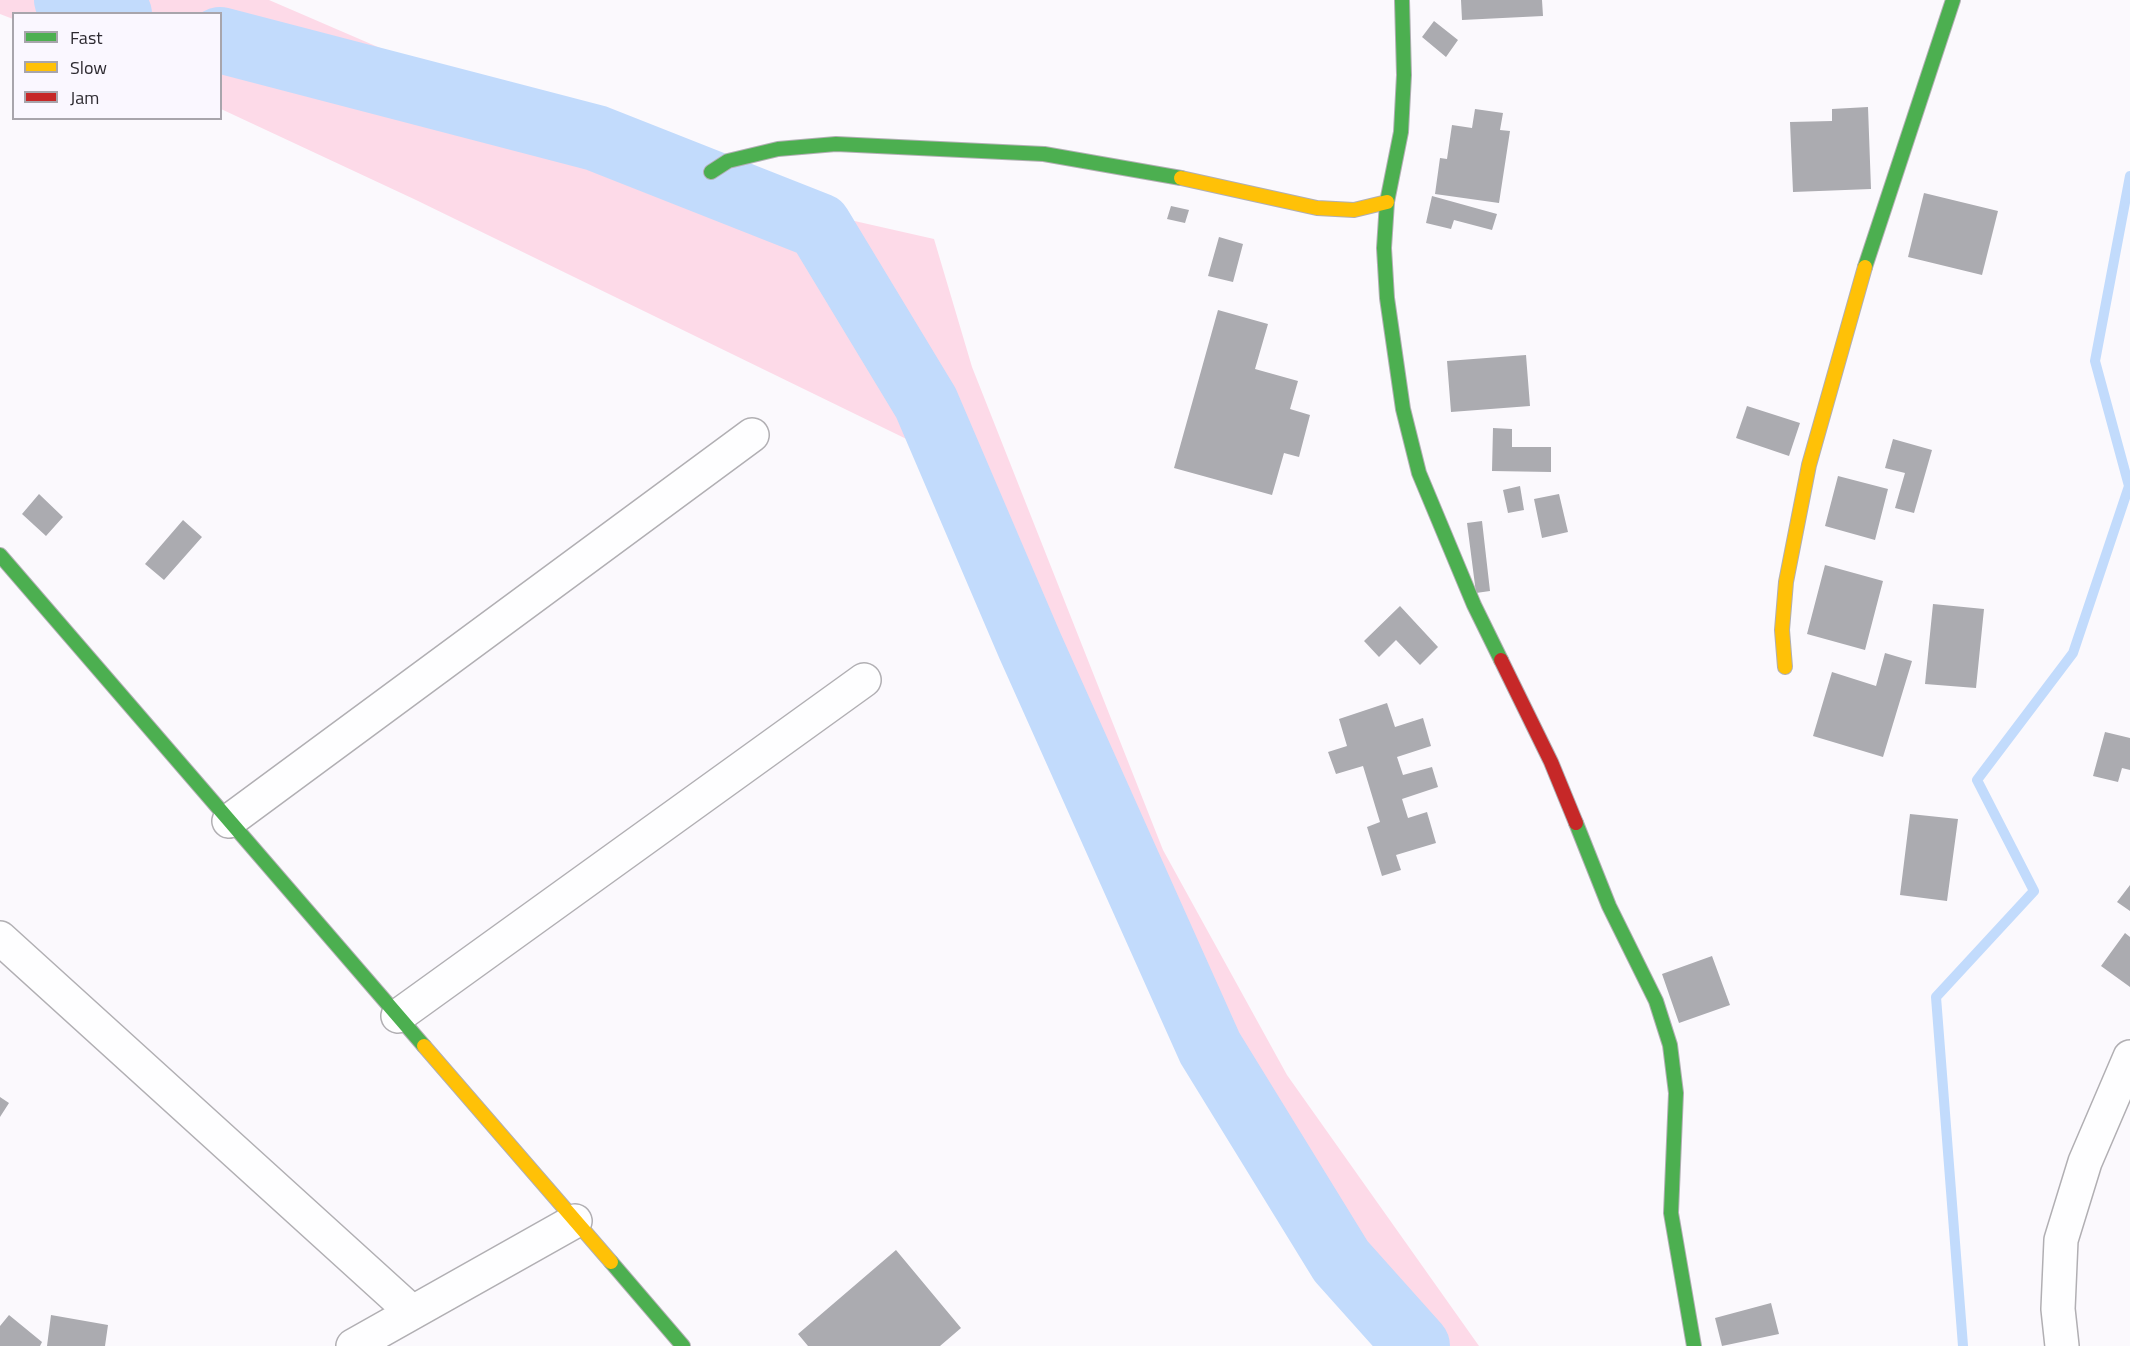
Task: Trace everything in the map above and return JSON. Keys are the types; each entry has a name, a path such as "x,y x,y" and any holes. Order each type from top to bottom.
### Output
{"street":[{"path":"1402,0 1404,75 1401,132 1387,202 1384,248 1387,298 1403,409 1419,473 1474,605 1551,762 1609,906 1656,1001 1670,1045 1676,1094 1671,1213 1694,1346"},
{"path":"1785,667 1782,630 1786,582 1809,465 1861,280 1953,0"},
{"path":"711,172 728,161 778,148 836,144 906,146 1044,154 1088,160 1236,188 1317,208 1354,210 1387,202"},
{"path":"230,821 752,435"},
{"path":"0,555 684,1346"},
{"path":"398,1016 864,680"},
{"path":"0,938 412,1312"},
{"path":"2062,1346 2058,1309 2061,1240 2085,1162 2130,1057"},
{"path":"353,1346 575,1221"}],"shaded area":[{"path":"0,0 269,0 700,186 934,239 972,367 1163,850 1287,1075 1479,1346 1388,1346 1263,1142 1140,901 968,469 416,200 222,109 222,12 12,12 12,19 0,14"}],"building":[{"path":"1461,0 1542,0 1543,16 1462,20"},
{"path":"1434,21 1458,40 1446,57 1422,37"},
{"path":"1868,107 1871,189 1793,192 1790,122 1832,121 1832,109"},
{"path":"1475,109 1503,113 1500,130 1510,131 1499,203 1435,194 1440,158 1447,159 1452,125 1472,128"},
{"path":"1924,193 1998,211 1982,275 1908,257"},
{"path":"1432,196 1497,214 1492,230 1454,220 1451,229 1426,223"},
{"path":"1171,206 1189,210 1185,223 1167,219"},
{"path":"1219,237 1243,244 1233,282 1208,276"},
{"path":"1218,310 1268,324 1255,369 1298,381 1290,409 1310,415 1299,457 1284,453 1272,495 1174,468"},
{"path":"1526,355 1530,406 1451,412 1447,361"},
{"path":"1747,406 1800,423 1789,456 1736,438"},
{"path":"1493,428 1512,429 1512,447 1551,447 1551,472 1492,471"},
{"path":"1893,439 1932,450 1914,513 1895,508 1905,473 1885,468"},
{"path":"1838,476 1888,489 1875,540 1825,526"},
{"path":"1520,486 1524,510 1508,513 1503,490"},
{"path":"39,494 63,517 46,536 22,514"},
{"path":"1559,494 1568,532 1542,538 1534,499"},
{"path":"183,520 202,537 164,580 145,564"},
{"path":"1482,521 1490,591 1476,593 1467,523"},
{"path":"1825,565 1883,581 1865,650 1807,634"},
{"path":"1933,604 1984,609 1976,688 1925,684"},
{"path":"1400,606 1438,647 1420,665 1396,640 1379,657 1364,641"},
{"path":"1885,653 1912,661 1883,757 1813,736 1832,672 1876,686"},
{"path":"1387,703 1395,727 1423,718 1431,746 1397,757 1403,775 1432,767 1438,787 1402,799 1408,818 1427,812 1436,843 1396,855 1401,870 1382,876 1367,827 1380,822 1363,766 1336,774 1328,752 1347,746 1339,719"},
{"path":"2105,732 2130,738 2130,770 2122,768 2118,782 2093,776"},
{"path":"1910,814 1958,819 1947,901 1900,895"},
{"path":"2130,885 2130,911 2117,902"},
{"path":"2125,933 2130,937 2130,987 2101,966"},
{"path":"1712,956 1730,1005 1679,1023 1662,974"},
{"path":"0,1097 9,1103 0,1117"},
{"path":"896,1250 961,1328 940,1346 808,1346 798,1334"},
{"path":"1771,1303 1779,1334 1722,1346 1715,1318"},
{"path":"9,1315 42,1342 40,1346 0,1346 0,1326"},
{"path":"51,1315 108,1325 105,1346 47,1346"}],"waterway":[{"path":"67,0 112,12"},
{"path":"222,41 596,138 819,226 926,403 1030,646 1210,1048 1341,1261 1417,1346"},
{"path":"1963,1346 1936,997 2034,891 1977,780 2073,653 2129,486 2095,361 2130,176"}],"traffic: fast":[{"path":"1402,0 1404,75 1401,132 1387,202 1384,248 1387,298 1403,409 1419,473 1474,605 1501,660"},
{"path":"1865,267 1953,0"},
{"path":"711,172 728,161 778,149 836,144 1044,154 1181,178"},
{"path":"0,555 424,1046"},
{"path":"1576,823 1609,906 1656,1001 1670,1045 1676,1093 1671,1213 1694,1346"},
{"path":"611,1262 683,1346"}],"traffic: slow":[{"path":"1181,178 1317,208 1354,210 1387,202"},
{"path":"1785,667 1782,630 1786,582 1809,465 1865,267"},
{"path":"424,1046 611,1262"}],"traffic: jam":[{"path":"1501,660 1551,762 1576,823"}]}
